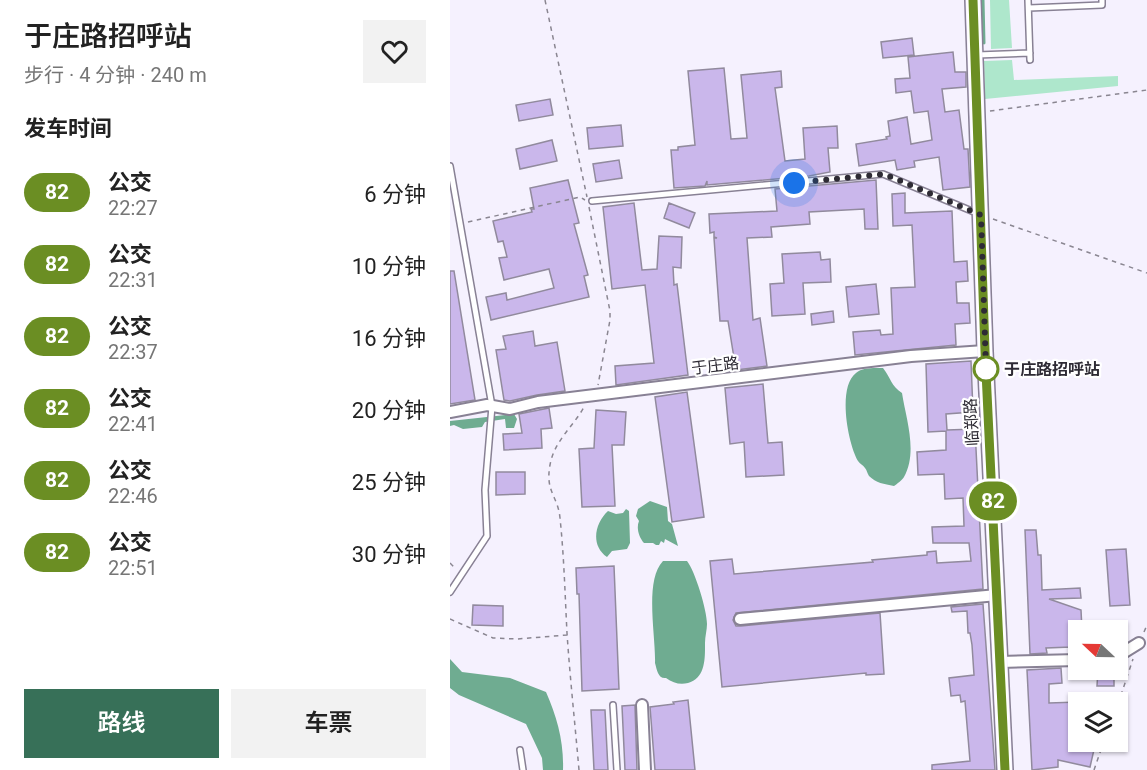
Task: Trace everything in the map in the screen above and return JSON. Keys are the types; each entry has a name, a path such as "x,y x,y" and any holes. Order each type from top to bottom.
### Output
{"main road":[{"name":"临郑路","path":"973,0 985,351 1005,770"}],"street":[{"name":"于庄路","path":"450,412 487,405 510,409 538,402 911,356 985,351"},
{"path":"740,619 997,595"},
{"path":"1128,650 1139,643"},
{"path":"1000,662 1068,660"},
{"path":"642,705 645,770"}],"lane":[{"path":"1028,0 1030,60"},
{"path":"1029,8 1102,4 1102,0"},
{"path":"975,56 1030,53"},
{"path":"450,166 492,406 485,490 487,536 485,543 450,592"},
{"path":"590,202 884,174 981,215"},
{"path":"613,705 617,770"},
{"path":"520,750 523,770"}],"path":[{"path":"545,0 590,202 610,311 610,321 593,396 577,421 556,446 548,479 549,488 560,514 567,635 579,770"},
{"path":"977,112 1147,90"},
{"path":"460,224 580,197 590,202"},
{"path":"981,215 1147,273"},
{"path":"450,619 493,638 517,639 567,635"},
{"path":"1122,692 1147,625"},
{"path":"1094,770 1100,752"}],"shaded area":[{"path":"990,0 1009,0 1012,48 991,49"},
{"path":"1012,60 1014,80 1118,76 1118,86 985,99 984,61"},
{"path":"883,368 893,385 902,393 910,435 908,467 904,477 894,486 880,483 869,476 858,461 851,442 846,416 847,390 850,380 862,370"},
{"path":"514,414 517,419 514,428 506,428 505,419 485,422 482,427 463,429 454,425 450,426 450,421"},
{"path":"650,501 667,507 668,521 672,524 678,546 665,539 664,543 661,541 659,545 642,541 636,516 638,509"},
{"path":"626,509 629,511 630,543 627,549 612,551 607,557 598,546 597,528 608,511 616,514 623,513"},
{"path":"663,561 687,561 697,582 705,610 707,624 703,666 698,677 688,683 677,683 661,677 655,663 652,595 657,570"},
{"path":"450,659 462,672 510,678 546,692 559,730 563,770 543,770 542,758 526,724 459,695 450,688"}],"building":[{"path":"912,38 914,55 883,58 881,42"},
{"path":"953,52 955,72 966,72 966,87 942,89 945,112 959,110 964,149 968,149 970,187 943,190 939,157 914,161 915,167 897,170 895,160 859,166 856,144 887,139 886,137 890,136 888,121 907,117 911,144 932,140 928,111 914,113 911,91 896,93 895,79 910,78 908,57"},
{"path":"724,68 731,139 747,138 741,75 781,71 782,87 775,88 785,161 805,159 803,128 837,126 838,148 828,148 830,172 707,185 707,181 705,186 674,188 671,150 695,145 688,71"},
{"path":"550,99 553,115 519,121 516,105"},
{"path":"621,125 623,146 589,149 587,128"},
{"path":"552,140 557,161 520,169 516,149"},
{"path":"619,160 622,178 596,182 593,164"},
{"path":"568,180 579,223 574,224 588,275 584,276 589,297 491,320 486,297 506,293 507,300 554,288 549,269 504,280 499,258 507,257 503,241 498,242 493,221 532,212 531,209 534,209 530,188"},
{"path":"876,180 878,229 865,229 864,209 809,212 810,224 771,227 772,237 747,238 753,320 760,318 767,366 736,370 728,321 720,321 714,238 717,238 714,237 714,232 710,233 709,214 777,211 775,189"},
{"path":"905,193 905,213 952,211 954,262 967,261 968,281 956,282 957,303 969,303 970,323 955,324 956,345 855,355 853,332 880,330 881,335 893,334 891,288 915,287 912,225 893,226 892,194"},
{"path":"634,203 642,270 657,269 659,236 682,237 681,268 673,267 688,375 616,385 615,366 654,363 645,285 612,289 603,207"},
{"path":"669,203 695,213 689,228 664,218"},
{"path":"820,252 821,260 830,259 831,282 803,283 805,314 772,316 770,284 784,283 782,254"},
{"path":"450,271 454,271 475,400 450,404"},
{"path":"876,284 879,314 849,317 846,287"},
{"path":"833,311 834,322 812,325 811,314"},
{"path":"533,331 535,346 557,342 565,391 510,401 504,400 496,350 506,349 503,336"},
{"path":"971,361 973,412 946,414 947,430 975,429 983,589 736,613 733,620 736,626 741,626 880,613 884,674 866,675 866,673 722,687 710,561 732,559 734,574 873,562 872,560 927,555 927,552 936,551 937,563 971,561 969,543 933,543 932,527 964,526 963,498 945,499 944,474 918,475 917,452 946,450 946,431 928,432 926,364"},
{"path":"763,384 768,443 782,442 784,475 746,477 744,442 730,444 725,388"},
{"path":"687,392 704,517 672,522 655,397"},
{"path":"549,408 552,428 541,429 542,448 504,450 503,434 522,433 519,414"},
{"path":"596,410 626,412 624,445 612,445 615,506 582,507 579,449 594,448"},
{"path":"496,472 525,472 525,494 496,495"},
{"path":"1025,530 1036,530 1038,555 1041,555 1042,590 1080,588 1081,598 1049,599 1081,610 1082,620 1068,620 1068,647 1046,648 1047,653 1030,654"},
{"path":"1126,549 1130,605 1110,606 1106,550"},
{"path":"614,566 619,689 582,691 576,568"},
{"path":"983,604 995,770 932,770 932,765 970,761 965,701 961,702 960,695 951,696 949,678 974,675 972,645 970,633 968,633 967,611 952,612 951,607"},
{"path":"473,605 503,606 503,626 472,625"},
{"path":"1061,668 1062,683 1049,684 1049,703 1068,702 1068,752 1093,752 1090,767 1058,760 1058,767 1032,770 1027,670"},
{"path":"1097,680 1114,680 1114,686 1097,686"},
{"path":"688,700 695,770 655,770 650,707"},
{"path":"635,705 637,770 625,770 622,706"},
{"path":"591,710 605,710 608,770 594,770"}],"waterway":[{"path":"983,0 984,43"}],"bus line":[{"name":"82","path":"973,0 985,351 1005,770"}],"place":[{"name":"于庄路招呼站","path":"986,369"}],"route":[{"path":"794,183 884,174 981,215 986,369"}]}
